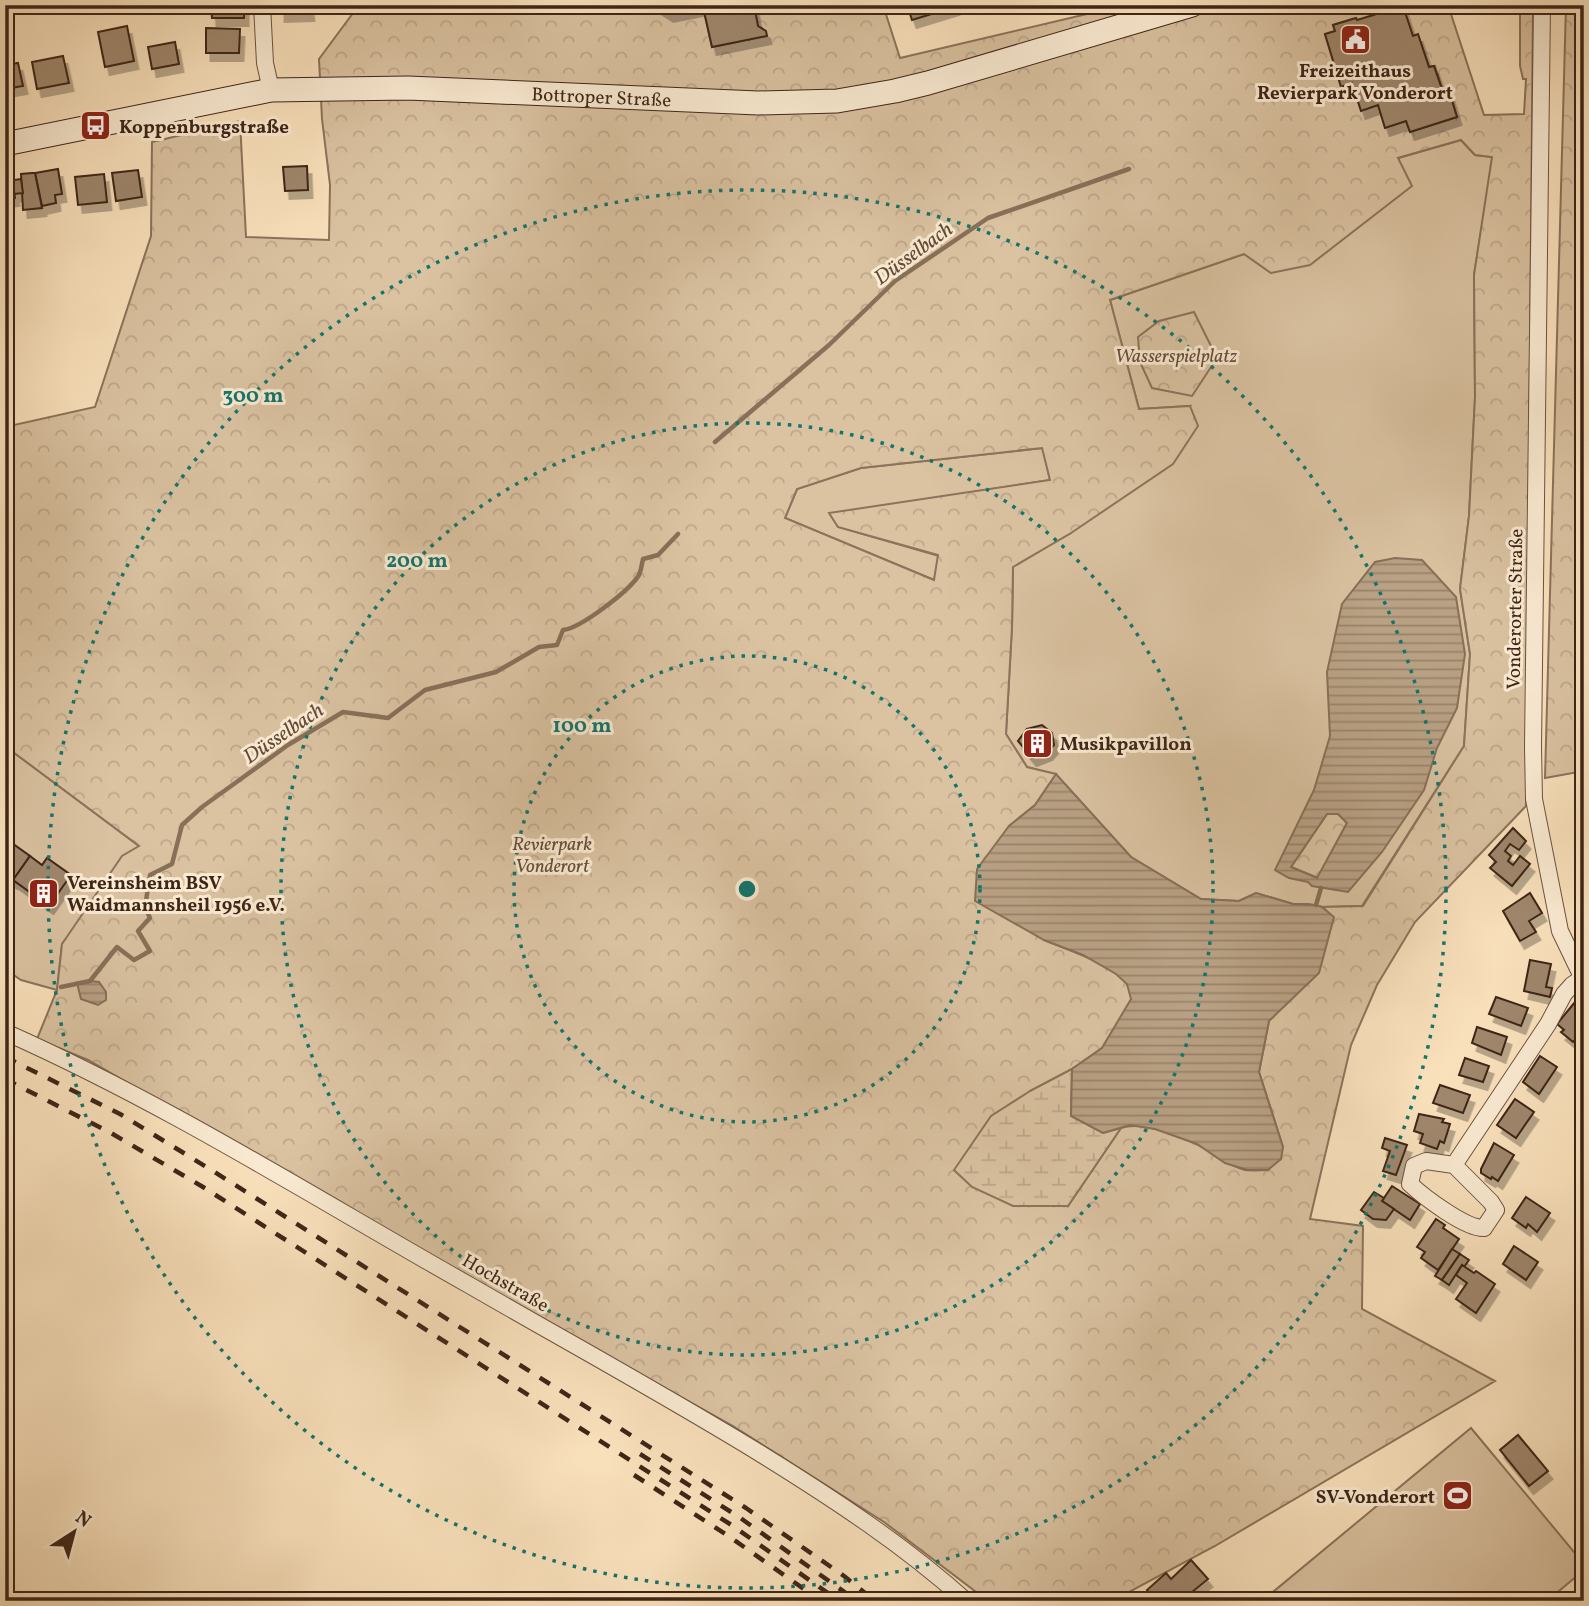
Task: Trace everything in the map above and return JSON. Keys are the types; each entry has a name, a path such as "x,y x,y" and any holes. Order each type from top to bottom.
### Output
{"main road":[{"name":"Bottroper Straße","path":"5,144 271,90 394,88 683,101 837,101 941,79 1192,5"}],"street":[{"path":"262,5 264,63 271,90"},
{"name":"Vonderorter Straße","path":"1454,1166 1548,1024 1564,993 1583,980 1560,931 1534,799 1542,5"},
{"name":"Hochstraße","path":"5,1032 91,1072 202,1130 693,1413 849,1511 908,1552 966,1601"},
{"path":"1420,1162 1454,1166 1492,1202 1496,1210 1484,1228 1471,1226 1410,1184 1411,1172 1420,1162"}],"green space":[{"name":"Revierpark Vonderort","path":"359,5 655,5 669,14 703,7 712,47 766,36 766,31 758,26 754,5 883,5 900,58 1125,5 1448,5 1484,115 1524,114 1526,79 1523,79 1520,66 1520,5 1533,5 1526,806 1415,922 1377,985 1351,1045 1310,1219 1363,1226 1362,1309 1495,1381 1215,1546 1127,1593 1119,1601 988,1601 884,1522 733,1426 428,1256 88,1060 37,1039 57,990 62,944 122,856 139,846 5,746 5,427 95,407 151,236 152,142 240,121 246,237 329,240 330,185 322,119 319,59","holes":["1356,18 1413,36 1418,35 1429,67 1435,66 1444,95 1450,94 1457,117 1410,132 1406,121 1385,127 1378,105 1361,110 1352,83 1341,86 1325,35 1335,31 1333,25","1461,140 1475,155 1492,157 1474,275 1475,397 1469,516 1460,589 1470,654 1464,746 1363,906 1322,907 1327,912 1269,1021 1259,1072 1283,1147 1268,1170 1245,1170 1179,1137 1159,1130 1130,1126 1121,1128 1068,1206 1030,1091 1072,1069 1102,1048 1132,999 1126,983 1110,969 1044,940 1009,826 1035,805 1056,774 1027,767 1006,734 1013,567 1071,533 1173,464 1198,426 1190,406 1139,409 1110,300 1244,254 1271,273 1310,265 1412,186 1398,158","1042,448 1050,480 829,513 838,527 938,555 934,580 785,518 797,489 861,468"]},
{"path":"1566,5 1584,5 1584,771 1545,778"},
{"path":"1461,140 1475,155 1493,157 1474,275 1475,397 1469,516 1460,589 1470,654 1464,746 1362,906 1322,907 1293,904 1256,893 1239,901 1201,899 1131,857 1056,775 1027,767 1006,734 1013,566 1071,533 1190,406 1139,409 1110,300 1244,254 1271,273 1398,158"},
{"name":"Wasserspielplatz","path":"1194,312 1217,358 1192,396 1152,388 1140,362 1138,337 1159,321"},
{"path":"1043,448 1050,480 830,514 838,527 939,556 934,580 785,518 797,489 861,468"},
{"path":"5,746 139,846 62,944 57,990 21,980 5,969"},
{"path":"1327,814 1338,814 1347,823 1318,878 1291,867"},
{"path":"1072,1069 1071,1116 1103,1133 1121,1128 1068,1206 1013,1206 972,1187 954,1170 991,1116"},
{"name":"SV-Vonderort","path":"1471,1428 1584,1564 1584,1570 1547,1601 1262,1601"}],"shaded area":[{"path":"1395,558 1422,560 1456,597 1465,654 1457,708 1437,748 1424,790 1382,852 1348,892 1312,886 1275,870 1314,790 1330,736 1327,672 1342,604 1375,562","holes":["1327,814 1338,814 1347,823 1317,878 1291,867"]},
{"path":"1056,774 1131,857 1201,899 1239,901 1256,893 1293,904 1316,905 1334,917 1319,973 1269,1021 1259,1072 1283,1147 1281,1159 1268,1170 1247,1170 1225,1163 1197,1144 1155,1129 1130,1125 1103,1133 1071,1116 1072,1069 1102,1048 1131,999 1127,984 1116,974 1083,955 1044,940 975,901 977,869 1009,826 1035,805"},
{"path":"99,982 106,992 106,1000 98,1005 81,999 77,983"}],"building":[{"path":"211,5 244,5 244,18 212,18"},
{"path":"280,5 309,5 310,13 280,14"},
{"path":"655,5 754,5 758,26 766,31 767,36 712,47 703,7 669,14"},
{"path":"907,5 954,5 955,7 912,20"},
{"path":"1403,6 1413,36 1418,34 1429,67 1434,66 1444,95 1450,94 1457,117 1410,132 1406,121 1385,128 1378,105 1361,111 1352,83 1341,87 1325,34 1335,31 1333,25"},
{"path":"127,26 134,61 105,67 98,32"},
{"path":"206,28 240,29 239,53 206,53"},
{"path":"175,42 179,64 152,69 148,47"},
{"path":"63,56 69,83 37,89 32,62"},
{"path":"18,63 23,86 5,89 5,65"},
{"path":"307,166 308,190 285,191 283,167"},
{"path":"58,169 62,194 55,195 56,203 42,206 35,173"},
{"path":"138,170 142,197 116,201 112,173"},
{"path":"35,173 42,208 23,210 21,174"},
{"path":"104,174 107,202 78,205 75,177"},
{"path":"21,179 23,193 14,194 13,180"},
{"path":"13,183 15,198 7,199 6,184"},
{"name":"Musikpavillon","path":"1042,725 1052,733 1054,745 1048,752 1032,758 1018,741 1027,729"},
{"path":"1513,828 1526,841 1519,850 1510,844 1505,851 1511,856 1508,861 1513,865 1520,856 1530,864 1512,886 1490,868 1496,862 1489,855"},
{"path":"5,838 30,856 13,881 5,875"},
{"name":"Vereinsheim BSV Waidmannsheil 1956 e.V.","path":"30,856 42,865 47,858 71,875 49,906 13,880"},
{"path":"1530,893 1542,913 1529,921 1536,932 1520,941 1503,911"},
{"path":"1530,960 1551,964 1546,987 1552,988 1550,997 1524,991"},
{"path":"1496,997 1528,1008 1521,1026 1489,1014"},
{"path":"1575,1002 1584,1010 1584,1043 1581,1046 1561,1032 1564,1030 1557,1024"},
{"path":"1477,1027 1507,1037 1501,1055 1472,1043"},
{"path":"1540,1056 1557,1067 1539,1094 1523,1082"},
{"path":"1465,1058 1489,1066 1483,1082 1459,1075"},
{"path":"1440,1085 1470,1095 1463,1113 1433,1103"},
{"path":"1515,1099 1534,1112 1516,1138 1497,1125"},
{"path":"1419,1114 1444,1119 1442,1122 1450,1124 1444,1143 1440,1141 1437,1149 1420,1143 1423,1134 1414,1131"},
{"path":"1385,1138 1407,1145 1396,1175 1383,1171 1390,1151 1382,1148"},
{"path":"1494,1143 1514,1155 1498,1181 1481,1173"},
{"path":"1392,1186 1420,1204 1410,1220 1382,1201"},
{"path":"1374,1192 1394,1209 1386,1220 1373,1219 1361,1210"},
{"path":"1526,1197 1550,1213 1537,1232 1528,1224 1526,1228 1512,1218"},
{"path":"1436,1219 1445,1225 1443,1228 1459,1239 1438,1270 1421,1258 1425,1252 1417,1247"},
{"path":"1514,1246 1538,1262 1526,1280 1503,1264"},
{"path":"1452,1249 1460,1254 1442,1280 1435,1276"},
{"path":"1460,1254 1469,1260 1464,1267 1462,1265 1449,1285 1442,1280"},
{"path":"1462,1265 1495,1284 1476,1313 1456,1299 1467,1283 1456,1275"},
{"path":"1518,1435 1548,1471 1529,1486 1500,1450"},
{"path":"1191,1560 1208,1579 1181,1601 1148,1599 1152,1596 1147,1590 1166,1573 1171,1579"}],"waterway":[{"name":"Düsselbach","path":"715,442 829,345 895,281 988,218 1129,169"},
{"name":"Düsselbach","path":"61,987 90,981 117,947 134,960 150,951 138,931 150,918 145,907 150,875 172,864 182,825 202,807 288,745 343,712 388,718 425,690 496,672 539,647 557,645 563,630 581,623 615,599 639,575 643,559 658,555 678,534"},
{"path":"1316,905 1321,888"}],"railway":[{"path":"5,1057 120,1114 213,1171 746,1508 844,1576 875,1601"},
{"path":"5,1079 111,1133 203,1187 733,1526 839,1601"},
{"path":"640,1454 739,1517 857,1601"},
{"path":"634,1475 727,1535 821,1601"}],"place":[{"name":"Freizeithaus Revierpark Vonderort","path":"1355,39"},
{"name":"Koppenburgstraße","path":"96,126"},
{"name":"Musikpavillon","path":"1037,743"},
{"name":"Vereinsheim BSV Waidmannsheil 1956 e.V.","path":"44,893"},
{"name":"SV-Vonderort","path":"1458,1496"}]}
